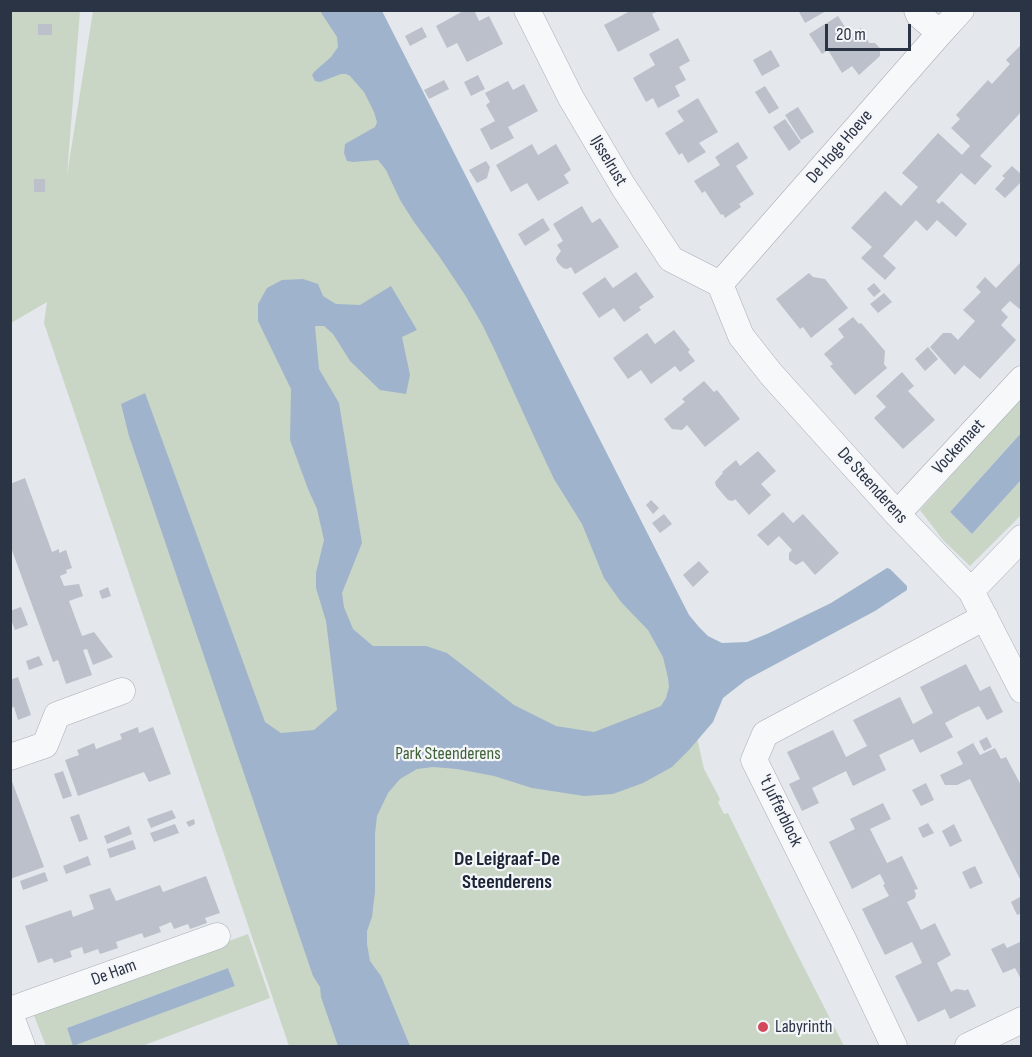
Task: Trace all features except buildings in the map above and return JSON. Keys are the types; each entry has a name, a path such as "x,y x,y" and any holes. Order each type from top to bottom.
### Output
{"street":[{"name":"IJsselrust","path":"527,10 571,98 623,186 671,259 720,284"},
{"path":"917,10 940,33"},
{"name":"De Hoge Hoeve","path":"720,284 961,10"},
{"name":"De Steenderens","path":"720,284 741,336 771,374 897,514 971,591 1022,690"},
{"name":"Vockemaet","path":"897,514 1022,379"},
{"path":"971,591 1022,538"},
{"name":"'t Jufferblock","path":"894,1047 844,940 754,760 765,734 985,617"},
{"path":"10,757 45,745 57,715 122,691"},
{"name":"De Ham","path":"10,1012 217,936"},
{"path":"10,1012 22,1047"},
{"path":"968,1047 1022,1020"}],"green space":[{"name":"Park Steenderens","path":"11,11 80,11 67,175 93,11 354,11 683,675 704,769 719,797 718,802 724,814 728,813 844,1046 289,1046 44,323 47,302 11,323"},
{"path":"1021,399 1021,433 950,512 972,534 1021,480 1021,515 970,566 943,540 920,510"},
{"path":"248,934 270,998 142,1046 46,1046 33,1013","holes":["228,968 235,986 73,1045 67,1028"]}],"water":[{"path":"320,11 382,11 689,615 708,636 722,643 747,642 831,603 887,568 907,586 907,590 875,611 746,680 723,698 713,722 672,767 643,783 613,794 584,796 532,788 494,776 457,769 433,767 417,769 400,779 388,793 377,816 375,892 372,917 367,931 367,944 370,961 381,976 410,1046 338,1046 321,997 320,987 313,976 129,436 121,404 145,393 265,722 281,733 314,730 337,710 326,621 316,588 316,573 324,540 317,509 290,440 291,389 258,321 258,304 267,288 282,280 303,279 318,284 323,296 336,304 360,305 391,286 417,330 402,337 410,375 406,394 380,390 350,361 333,334 324,326 315,326 319,369 339,403 362,543 342,593 344,607 353,629 373,646 426,646 447,653 514,705 556,726 594,732 661,706 669,687 663,657 648,630 621,602 604,578 582,524 554,479 483,326 465,295 414,222 400,200 386,170 378,160 347,161 344,153 345,144 375,127 377,122 364,92 350,76 341,74 320,82 315,81 312,75 314,72 331,57 338,47 337,37"},
{"path":"1021,433 1021,480 972,534 950,512"},
{"path":"228,968 235,986 73,1046 67,1028"}],"place":[{"name":"Labyrinth","path":"763,1027"}],"district":[{"name":"De Leigraaf-De Steenderens","path":"507,872"}]}
